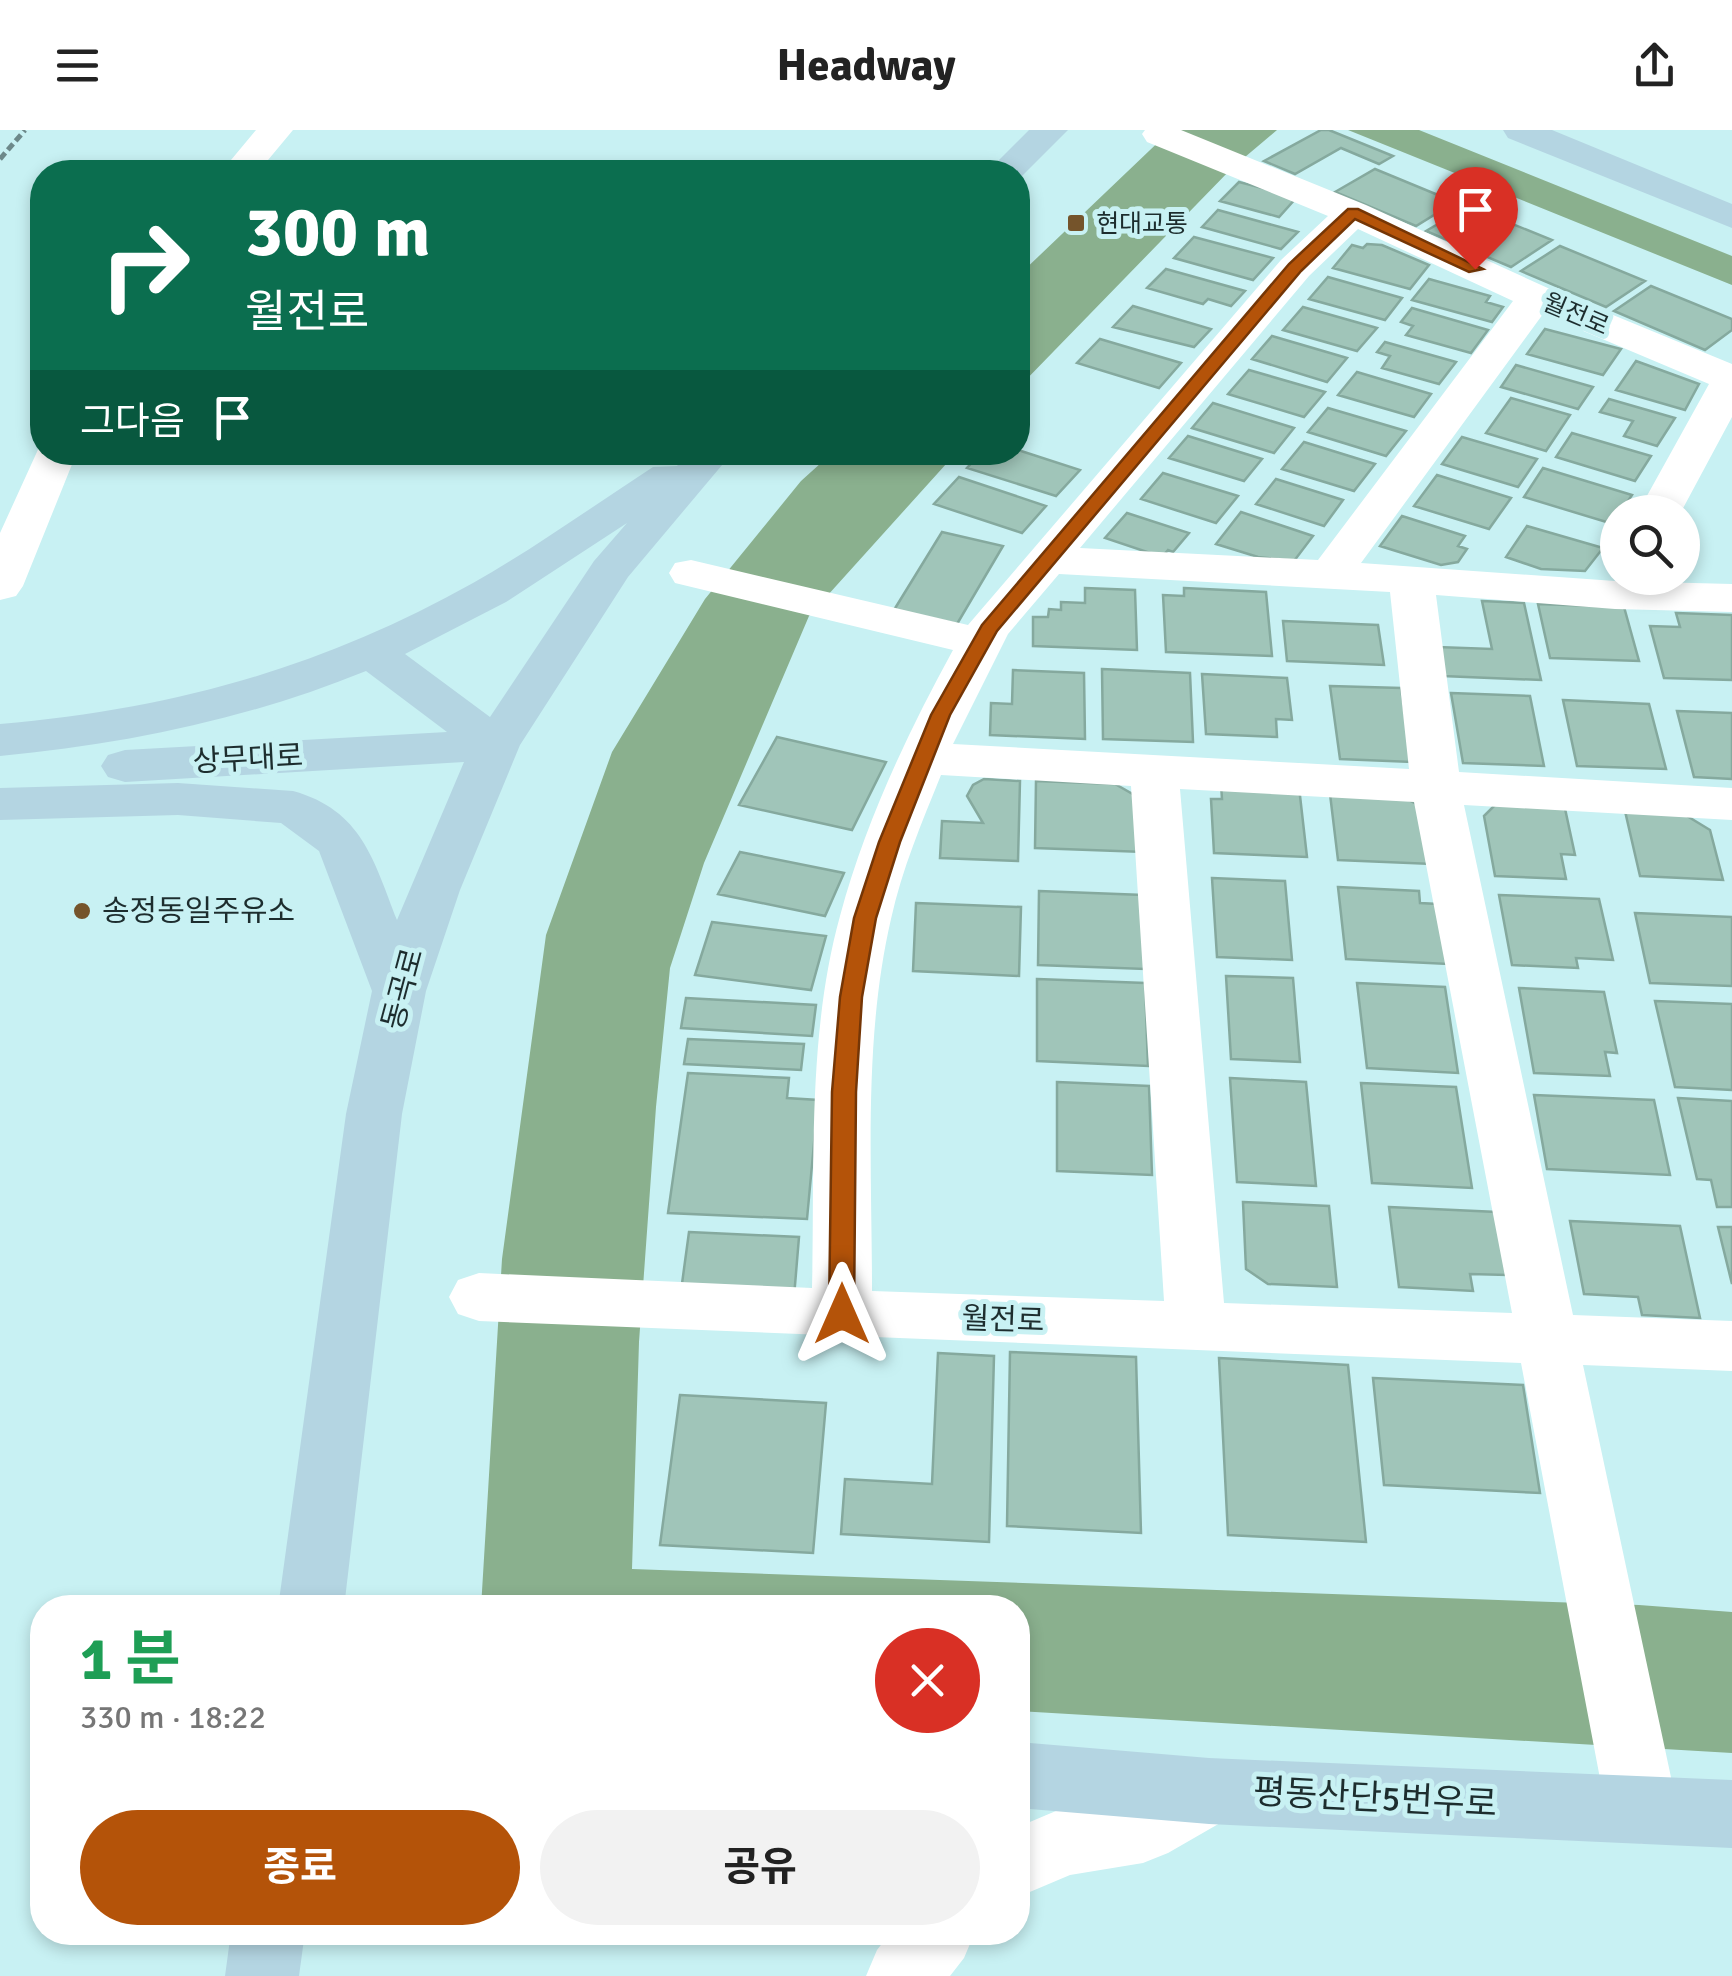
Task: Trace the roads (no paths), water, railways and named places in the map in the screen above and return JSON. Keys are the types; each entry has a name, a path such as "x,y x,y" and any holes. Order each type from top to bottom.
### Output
{"main road":[{"path":"1018,160 1050,130"},
{"path":"1521,130 1732,216"},
{"path":"0,740 68,736 167,720 312,677 489,593 684,465"},
{"name":"동곡로","path":"313,1595 374,1114 399,991 434,890 496,745 610,570 701,465"},
{"path":"371,652 496,745"},
{"name":"상무대로","path":"0,772 496,745"},
{"path":"0,804 178,799 293,807 341,842 399,991"},
{"name":"평동산단5번우로","path":"1030,1776 1209,1791 1732,1814"},
{"path":"262,1976 266,1945"}],"street":[{"path":"249,160 275,130"},
{"name":"월전로","path":"1160,134 1353,212 1536,297 1732,380"},
{"path":"842,1314 844,1109 851,997 865,918 940,715 988,629 1295,268 1353,212"},
{"path":"1330,574 1536,297"},
{"path":"1668,495 1732,380"},
{"path":"0,496 45,465"},
{"path":"0,586 50,465"},
{"path":"1046,560 1411,580 1600,585"},
{"path":"691,573 982,643"},
{"path":"1411,580 1436,789 1642,1810"},
{"path":"1700,595 1732,598"},
{"path":"922,758 1436,789 1728,817"},
{"path":"1154,769 1196,1326"},
{"name":"월전로","path":"479,1297 1732,1346"},
{"path":"1030,1858 1063,1842 1144,1828 1209,1791"},
{"path":"903,1976 928,1945"}],"place":[{"name":"현대교통","path":"1076,223"},
{"name":"송정동일주유소","path":"82,911"}]}
